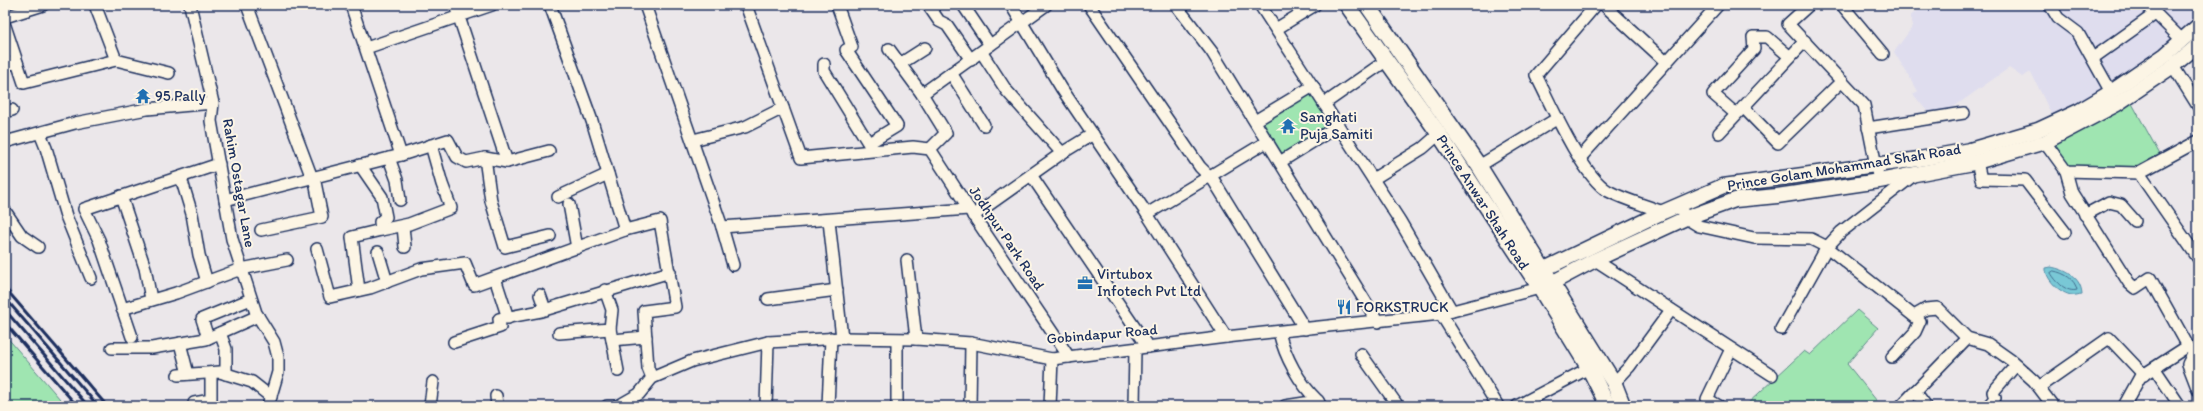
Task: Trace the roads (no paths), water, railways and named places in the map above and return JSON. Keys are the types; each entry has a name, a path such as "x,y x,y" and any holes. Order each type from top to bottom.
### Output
{"main road":[{"name":"Prince Anwar Shah Road","path":"1348,5 1439,134 1530,275 1546,286 1614,383 1623,406"},
{"name":"Prince Anwar Shah Road","path":"1367,5 1479,166 1544,269 1546,286 1608,406"},
{"path":"1407,89 1420,80"}],"street":[{"path":"5,17 43,5"},
{"path":"96,5 116,60"},
{"path":"247,5 313,177 322,217 261,230"},
{"path":"351,5 401,155"},
{"path":"455,5 507,162"},
{"path":"366,48 492,5"},
{"path":"550,5 592,121 625,230"},
{"path":"645,5 722,227 733,265"},
{"path":"746,5 801,158 871,147 930,148 946,133 922,94 889,49"},
{"path":"837,5 852,47 846,50 897,126 871,147"},
{"path":"928,5 939,21 947,25 971,60"},
{"path":"963,5 990,45"},
{"path":"1011,5 1062,89 1147,214 1226,337"},
{"path":"922,94 982,53 990,45 1022,21 1046,5"},
{"path":"1089,5 1200,167 1208,175 1305,329"},
{"path":"1176,5 1212,52 1378,322"},
{"path":"1260,5 1373,179 1437,282 1447,313 1498,406"},
{"path":"1276,29 1316,5"},
{"path":"1596,5 1536,75 1580,158 1598,183 1609,191 1663,212"},
{"path":"1604,5 1666,62"},
{"path":"1580,158 1718,5"},
{"path":"1809,5 1788,24 1864,105 1878,181"},
{"path":"1842,5 1883,54"},
{"path":"2050,5 2058,18 2078,33 2111,92"},
{"path":"2147,5 2182,40"},
{"name":"Rahim Ostagar Lane","path":"192,6 212,103 211,121 232,239 251,299 258,316 274,342 278,357 278,372 269,401"},
{"path":"2093,58 2155,14"},
{"path":"1530,275 1663,212 1723,186 1876,165 1970,150 2009,140 2056,123 2111,92 2164,55 2198,26"},
{"path":"5,28 24,83 116,60 169,73"},
{"path":"1790,57 1766,37 1753,37 1754,49 1713,94 1740,111 1778,143 1842,81"},
{"path":"1719,133 1805,41"},
{"name":"Prince Golam Mohammad Shah Road","path":"1546,286 1595,260 1686,218 1735,200 1777,196 1878,181 1978,162 2045,142 2098,115 2173,66 2198,45"},
{"path":"900,64 925,48"},
{"path":"982,53 1006,90 1062,153"},
{"path":"1324,104 1386,60"},
{"path":"5,64 17,63"},
{"path":"824,64 824,71 871,147"},
{"path":"2173,66 2198,106"},
{"path":"951,73 984,124"},
{"path":"1255,122 1312,86"},
{"path":"5,142 40,134 75,123 148,109 212,103"},
{"path":"692,140 745,127 783,108"},
{"path":"1868,128 1964,113"},
{"path":"1479,166 1558,118"},
{"path":"1280,162 1338,126"},
{"path":"40,134 46,148 66,216 91,278"},
{"path":"722,227 971,212 1031,175 1092,134"},
{"path":"1373,179 1423,148 1439,134"},
{"path":"225,200 401,155 448,140 457,157 466,162 485,158 507,162 549,151"},
{"path":"2066,170 2139,173 2198,141"},
{"path":"1147,214 1208,175 1268,142"},
{"path":"2045,142 2066,170 2072,193 2129,283 2135,288 2150,278 2194,350"},
{"path":"359,290 352,237 403,226 451,208 442,184 431,145"},
{"name":"Jodhpur Park Road","path":"930,148 971,212 1069,357"},
{"path":"389,158 397,180 400,200"},
{"path":"485,158 491,201 505,247 550,236"},
{"path":"1978,162 1981,179 2026,180 2065,232"},
{"path":"132,337 99,240 84,209 181,178 219,164"},
{"path":"360,165 382,197 386,217 380,222 381,230"},
{"path":"1780,329 1827,247 1841,232 1916,173"},
{"path":"2139,173 2198,258"},
{"path":"558,197 608,174"},
{"path":"1031,175 1148,348"},
{"path":"181,178 192,214 198,255 207,282"},
{"path":"121,196 145,268 151,299"},
{"path":"2085,215 2109,202 2121,205 2135,221"},
{"path":"569,204 577,248"},
{"path":"1679,206 1686,218 1699,226 1746,236 1811,240 1827,247 1920,321 1915,332 1892,357"},
{"path":"5,211 22,236 38,247"},
{"path":"317,249 330,297 387,282 421,269 465,263 474,285 625,230 660,221 676,307 644,311 648,368 652,378"},
{"path":"828,406 837,338 837,290 829,221"},
{"path":"403,226 405,247"},
{"path":"378,252 387,282"},
{"path":"122,309 151,299 176,293 241,269 287,260"},
{"path":"907,260 916,339"},
{"path":"1595,260 1731,350 1772,375"},
{"path":"454,342 500,327 499,319 545,309 670,272"},
{"path":"495,278 508,318"},
{"name":"Gobindapur Road","path":"618,406 639,394 652,378 692,360 768,342 837,338 897,340 916,339 971,343 1052,359 1226,337 1378,322 1447,313 1546,286"},
{"path":"605,290 612,310 611,334 618,371"},
{"path":"768,299 837,290"},
{"path":"540,295 545,309"},
{"path":"208,338 202,319 251,299"},
{"path":"1914,316 1926,309 1937,308 1967,338 1988,344 2016,365 2039,387 2053,406"},
{"path":"1614,383 1629,366 1671,310"},
{"path":"112,348 152,348 208,338 258,316"},
{"path":"1278,332 1282,346 1297,374 1319,404"},
{"path":"220,333 226,349 226,374"},
{"path":"559,333 611,334 646,337"},
{"path":"1900,406 1967,338"},
{"path":"2039,387 2109,338 2144,376"},
{"path":"897,340 897,406"},
{"path":"766,406 768,342"},
{"path":"180,343 183,375 211,373 226,374 252,382 269,401"},
{"path":"970,406 971,343"},
{"path":"1134,406 1135,349"},
{"path":"1719,406 1708,399 1731,350"},
{"path":"2126,405 2140,377 2194,350"},
{"path":"2194,350 2188,364 2198,390"},
{"path":"1361,354 1398,406"},
{"path":"1050,406 1052,359"},
{"path":"1988,406 1995,398 1994,392 2016,365"},
{"path":"1517,406 1589,368"},
{"path":"2155,369 2180,406"},
{"path":"194,403 211,400 211,373"},
{"path":"430,406 433,382"},
{"path":"1915,391 1926,406"},
{"path":"1285,406 1319,404"},
{"path":"607,406 618,406"}],"water":[{"path":"2051,267 2072,275 2079,283 2082,294 2068,294 2054,285 2046,272 2046,268"}],"railway":[{"path":"5,288 107,406"},
{"path":"5,298 98,406"},
{"path":"5,310 88,406"},
{"path":"5,323 77,406"}],"place":[{"name":"95 Pally","path":"143,96"},
{"name":"Sanghati Puja Samiti","path":"1288,126"},
{"name":"Virtubox Infotech Pvt Ltd","path":"1085,283"},
{"name":"FORKSTRUCK","path":"1344,307"}]}
